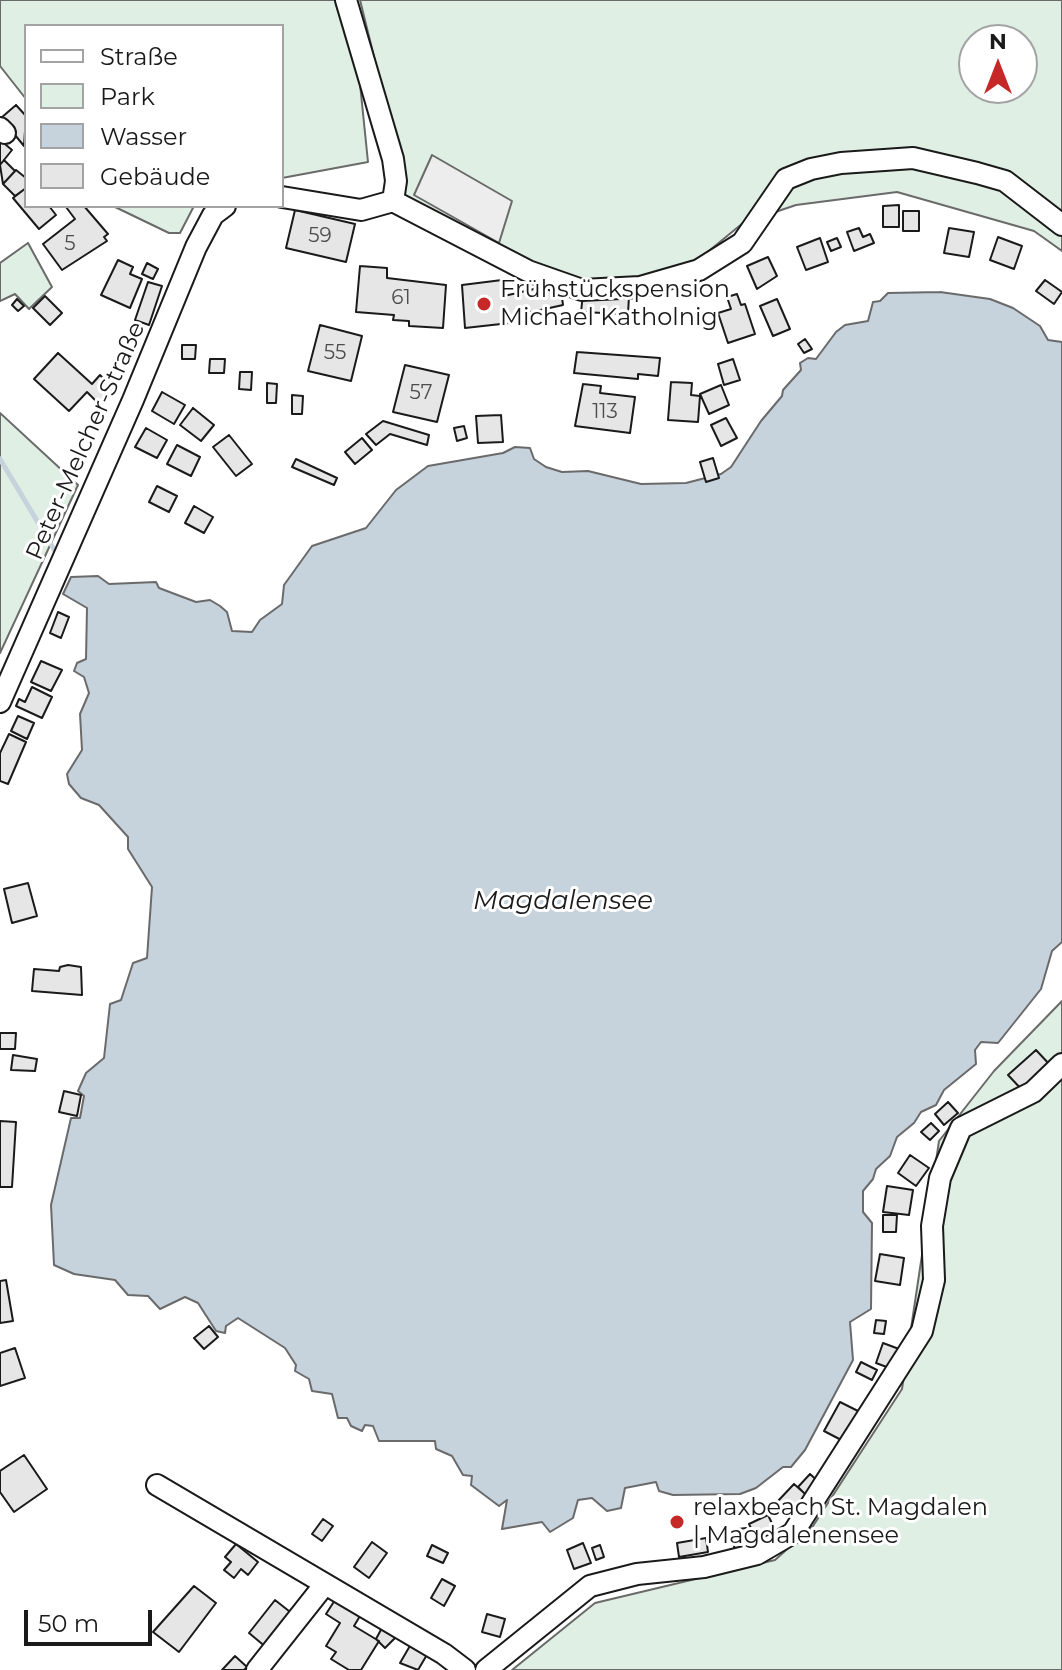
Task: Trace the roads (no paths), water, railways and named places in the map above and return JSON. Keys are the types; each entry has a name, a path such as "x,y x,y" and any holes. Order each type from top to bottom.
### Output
{"street":[{"path":"346,0 393,159 396,181 393,201"},
{"path":"284,197 361,210 393,201 528,271 582,290 640,287 699,270 742,243 786,179 811,169 841,163 913,158 967,170 1005,181 1062,225"},
{"name":"Peter-Melcher-Straße","path":"0,702 196,247 213,215 222,208"},
{"path":"486,1670 590,1586 637,1574 704,1567 757,1554 793,1533 873,1414 922,1331 934,1280 932,1226 940,1178 961,1128 1033,1092 1062,1064"},
{"path":"157,1485 465,1670"},
{"path":"257,1670 325,1584"}],"water":[{"name":"Magdalensee","path":"940,292 990,299 1013,308 1040,326 1048,340 1062,342 1062,942 1052,951 1041,989 998,1043 981,1042 975,1050 976,1064 944,1090 936,1105 921,1112 914,1123 897,1137 890,1156 876,1169 873,1179 863,1191 863,1212 872,1223 871,1309 850,1322 853,1360 805,1450 791,1467 783,1467 756,1488 740,1494 673,1495 659,1491 656,1482 625,1488 621,1508 607,1511 592,1498 578,1500 573,1518 550,1532 542,1522 502,1529 507,1500 499,1506 471,1485 472,1476 463,1475 452,1456 436,1449 435,1441 379,1441 373,1426 365,1425 362,1431 351,1426 347,1418 338,1418 332,1394 312,1391 309,1379 295,1371 296,1365 285,1348 238,1318 226,1326 225,1333 216,1331 198,1303 185,1297 160,1309 148,1296 128,1295 115,1280 74,1274 54,1265 51,1205 71,1118 80,1118 84,1096 78,1091 86,1073 104,1058 110,1004 121,1000 133,963 147,958 152,887 128,849 128,837 99,805 81,798 69,784 67,774 82,750 80,714 89,693 84,677 74,671 77,663 86,659 87,608 63,594 71,577 98,576 109,584 156,582 159,588 196,602 210,600 227,612 232,631 252,632 260,620 282,604 284,585 312,546 366,528 396,490 428,466 503,453 515,447 530,448 534,459 562,472 588,471 641,484 686,483 721,474 731,467 761,421 782,396 783,390 801,370 800,363 808,358 816,359 836,332 845,325 868,321 873,302 880,301 888,293"}],"waterway":[{"path":"0,459 58,556"}],"place":[{"name":"Frühstückspension Michael Katholnig","path":"484,304"},
{"name":"relaxbeach St. Magdalen | Magdalenensee","path":"677,1522"}]}
